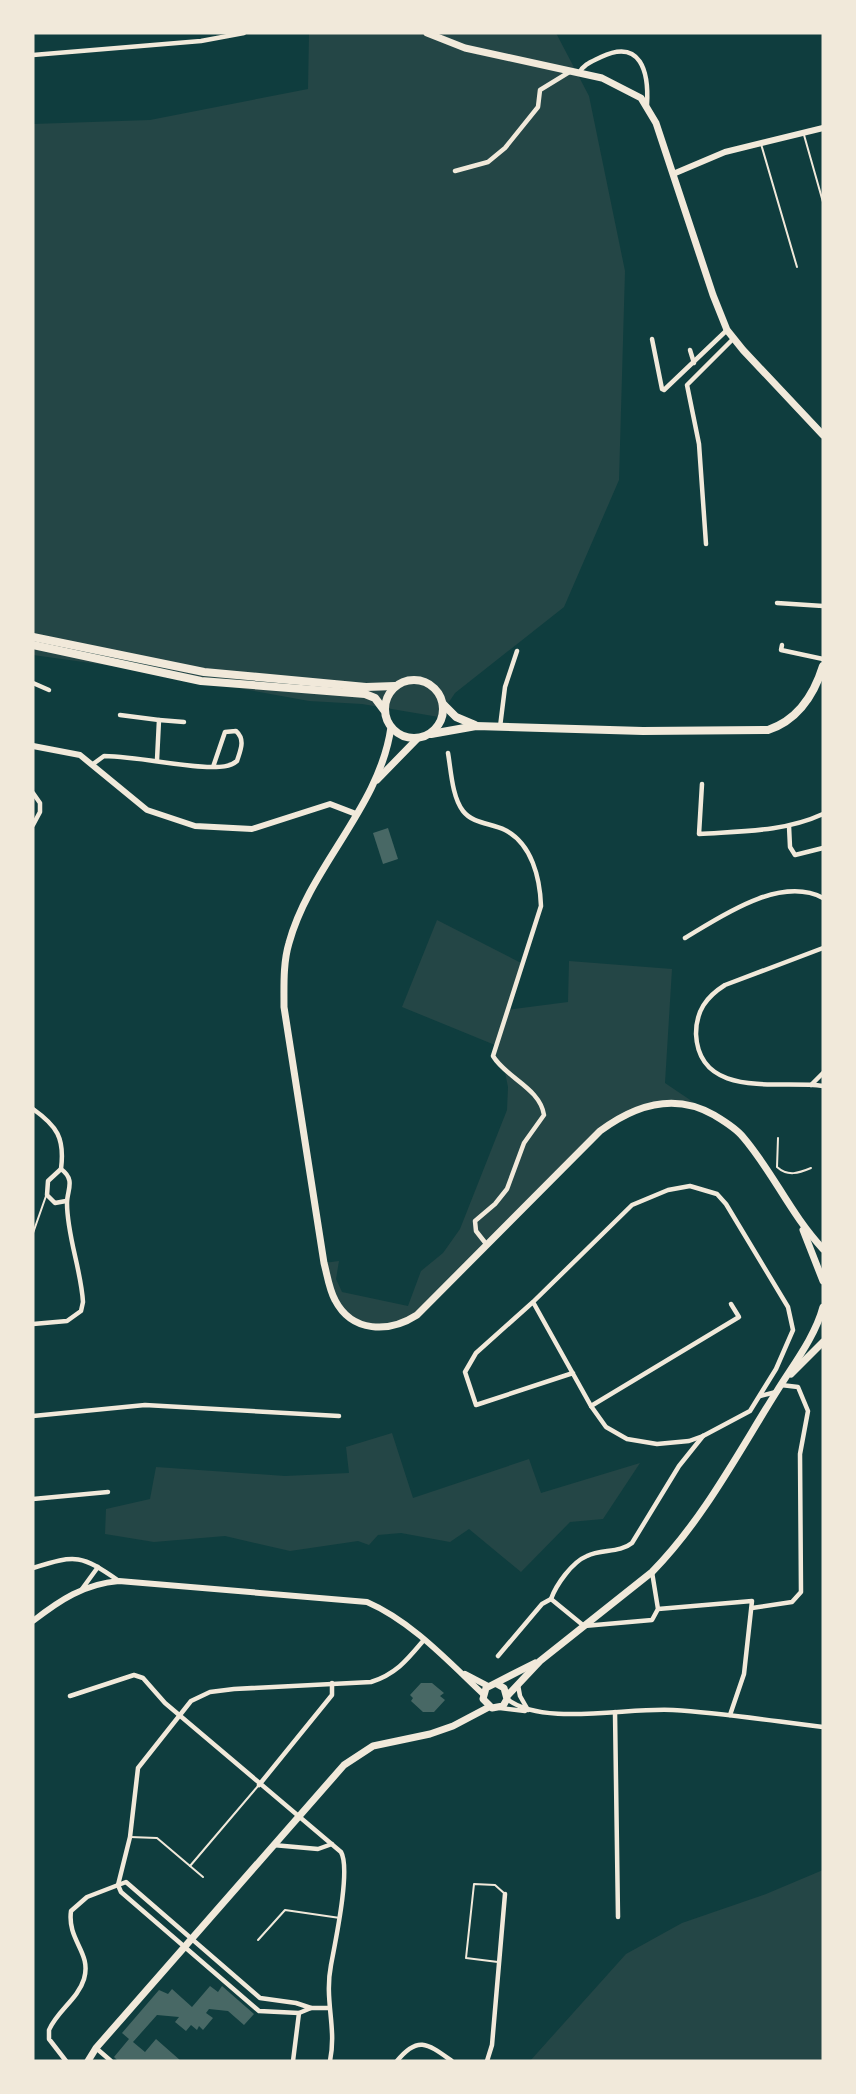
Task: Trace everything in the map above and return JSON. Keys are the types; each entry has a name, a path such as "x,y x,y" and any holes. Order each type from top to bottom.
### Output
{"main road":[{"path":"427,33 465,48 602,78 630,91 647,105 727,330 823,435"},
{"path":"33,637 204,672 366,687 395,686 411,680 428,684 456,717 476,726"},
{"path":"33,645 201,681 365,694 375,698 384,710 391,727 398,734 417,739"},
{"path":"369,789 417,739 431,734 476,726 643,731 768,730 791,719 803,706 823,666"},
{"path":"384,710 389,693 395,686"},
{"path":"431,734 441,721 443,704"},
{"path":"391,727 383,762 303,906 288,943 284,973 284,1007 324,1263 334,1299 355,1322 372,1328 403,1324 417,1315 488,1246 600,1131 636,1109 671,1102 702,1108 742,1135 798,1220 823,1249"},
{"path":"798,1220 823,1280"},
{"path":"88,2061 96,2048 332,1777 356,1756 377,1745 430,1734 453,1726 489,1707 499,1708 518,1683 540,1661 652,1572 690,1527 812,1334 823,1308"},
{"path":"781,1384 823,1342"},
{"path":"472,1714 488,1686 497,1684 540,1661"},
{"path":"497,1684 504,1688 507,1697"},
{"path":"483,1696 489,1707"}],"street":[{"path":"33,55 201,40 243,33"},
{"path":"579,73 583,65 615,50 629,52 638,59 645,70 648,83 647,105"},
{"path":"455,171 488,162 505,148 538,107 540,90 571,71"},
{"path":"673,174 725,152 760,141 823,128"},
{"path":"652,339 664,390 727,330"},
{"path":"706,544 699,444 687,385 733,339"},
{"path":"690,350 694,363"},
{"path":"777,603 823,606"},
{"path":"782,645 781,650 823,659"},
{"path":"500,727 505,687 517,651"},
{"path":"33,683 49,690"},
{"path":"120,715 184,722"},
{"path":"157,760 159,720"},
{"path":"93,764 104,756 157,760 172,765 213,767 231,765 237,761 242,744 242,738 236,731 225,732 213,767"},
{"path":"33,746 80,754 147,810 195,826 252,829 330,804 356,814"},
{"path":"448,753 462,810 471,818 505,830 522,844 538,876 540,890 541,906 493,1056 505,1072 536,1096 543,1105 544,1115 524,1143 507,1189 495,1204 475,1221 476,1231 488,1246"},
{"path":"702,784 699,834 789,826 823,814"},
{"path":"33,793 40,803 40,812 33,825"},
{"path":"789,826 790,848 795,855 823,848"},
{"path":"685,938 738,906 783,892 810,893 823,898"},
{"path":"823,948 725,985 704,1002 696,1028 697,1043 702,1056 711,1070 723,1078 737,1082 823,1086"},
{"path":"811,1084 823,1073"},
{"path":"33,1109 51,1120 57,1130 61,1169 66,1173 70,1184 66,1201 82,1294 81,1311 67,1321 33,1324"},
{"path":"61,1169 48,1181 47,1195 55,1203 66,1201"},
{"path":"533,1302 591,1406 606,1427 615,1434 639,1443 689,1441 750,1411 788,1344 793,1330 793,1320 788,1307 726,1204 717,1194 690,1186 668,1190 639,1201 468,1362 465,1372 476,1406 573,1374"},
{"path":"591,1406 740,1317 731,1304"},
{"path":"752,1608 792,1602 801,1592 800,1454 808,1411 798,1387 781,1384"},
{"path":"760,1396 776,1392"},
{"path":"33,1416 145,1405 339,1416"},
{"path":"750,1411 757,1423"},
{"path":"498,1656 542,1604 551,1599 555,1589 580,1560 587,1555 626,1548 632,1543 679,1466 703,1436"},
{"path":"33,1499 108,1492"},
{"path":"33,1568 62,1559 77,1558 98,1567 119,1581"},
{"path":"82,1588 98,1567"},
{"path":"551,1599 584,1626 640,1623 652,1620 658,1610 652,1572"},
{"path":"33,1621 58,1601 82,1588 119,1581 367,1602 394,1617 462,1672 488,1686"},
{"path":"658,1610 752,1601 744,1674 730,1715"},
{"path":"310,2008 299,2013 259,2011 121,1892 118,1885 130,1837 138,1768 191,1701 210,1692 371,1682 388,1677 400,1668 423,1641"},
{"path":"462,1672 483,1696"},
{"path":"70,1696 134,1675 143,1678 179,1715 340,1852 345,1863 340,1918 327,1988 334,2035 330,2061"},
{"path":"259,1785 332,1695 332,1683"},
{"path":"518,1683 520,1696 529,1710"},
{"path":"507,1697 529,1710"},
{"path":"499,1708 539,1713 671,1710 823,1727"},
{"path":"615,1712 618,1917"},
{"path":"273,1845 318,1849 332,1844"},
{"path":"66,2061 49,2040 52,2023 84,1979 86,1963 70,1932 71,1911 87,1897 126,1882 265,2000 296,2003 310,2008 329,2008"},
{"path":"487,2061 492,2045 505,1894"},
{"path":"259,2011 265,2000"},
{"path":"293,2061 299,2013"},
{"path":"397,2061 413,2044 431,2046 452,2061"},
{"path":"96,2048 111,2061"}],"lane":[{"path":"803,133 823,202"},
{"path":"760,141 797,267"},
{"path":"778,1138 777,1167 783,1172 792,1174 811,1168"},
{"path":"33,1233 47,1195"},
{"path":"190,1866 259,1785"},
{"path":"130,1837 157,1838 203,1877"},
{"path":"499,1962 466,1958 474,1884 495,1885 505,1894"},
{"path":"258,1940 285,1910 340,1918"}],"shaded area":[{"path":"309,33 556,33 589,96 625,271 619,480 564,607 455,693 439,717 362,704 309,701 134,669 33,655 33,124 150,120 308,89"},
{"path":"437,920 521,963 506,1010 568,1002 569,961 672,969 665,1083 702,1108 653,1104 600,1132 417,1315 388,1328 355,1322 334,1299 324,1263 339,1261 336,1279 342,1292 408,1306 421,1271 443,1253 460,1229 507,1110 508,1087 505,1072 493,1056 495,1045 402,1007"},
{"path":"392,1433 413,1498 529,1459 541,1493 640,1463 603,1519 570,1522 521,1572 469,1529 450,1542 401,1533 378,1535 369,1545 358,1541 290,1551 225,1536 154,1542 105,1534 106,1509 150,1499 156,1467 285,1476 349,1473 346,1447"},
{"path":"823,1870 823,2061 530,2061 626,1954 682,1923 766,1894"}],"building":[{"path":"388,828 398,859 383,864 373,833"},
{"path":"421,1683 432,1683 444,1693 440,1696 445,1700 434,1712 423,1712 411,1701 413,1698 410,1695"},
{"path":"210,1986 218,1992 222,1986 254,2014 244,2025 228,2011 209,2009 206,2013 213,2018 203,2030 199,2026 197,2030 191,2025 186,2031 175,2022 179,2017 157,2015 133,2042 145,2052 156,2039 181,2061 118,2061 114,2057 129,2039 122,2033 159,1990 168,1994 172,1989 192,2007"}]}
